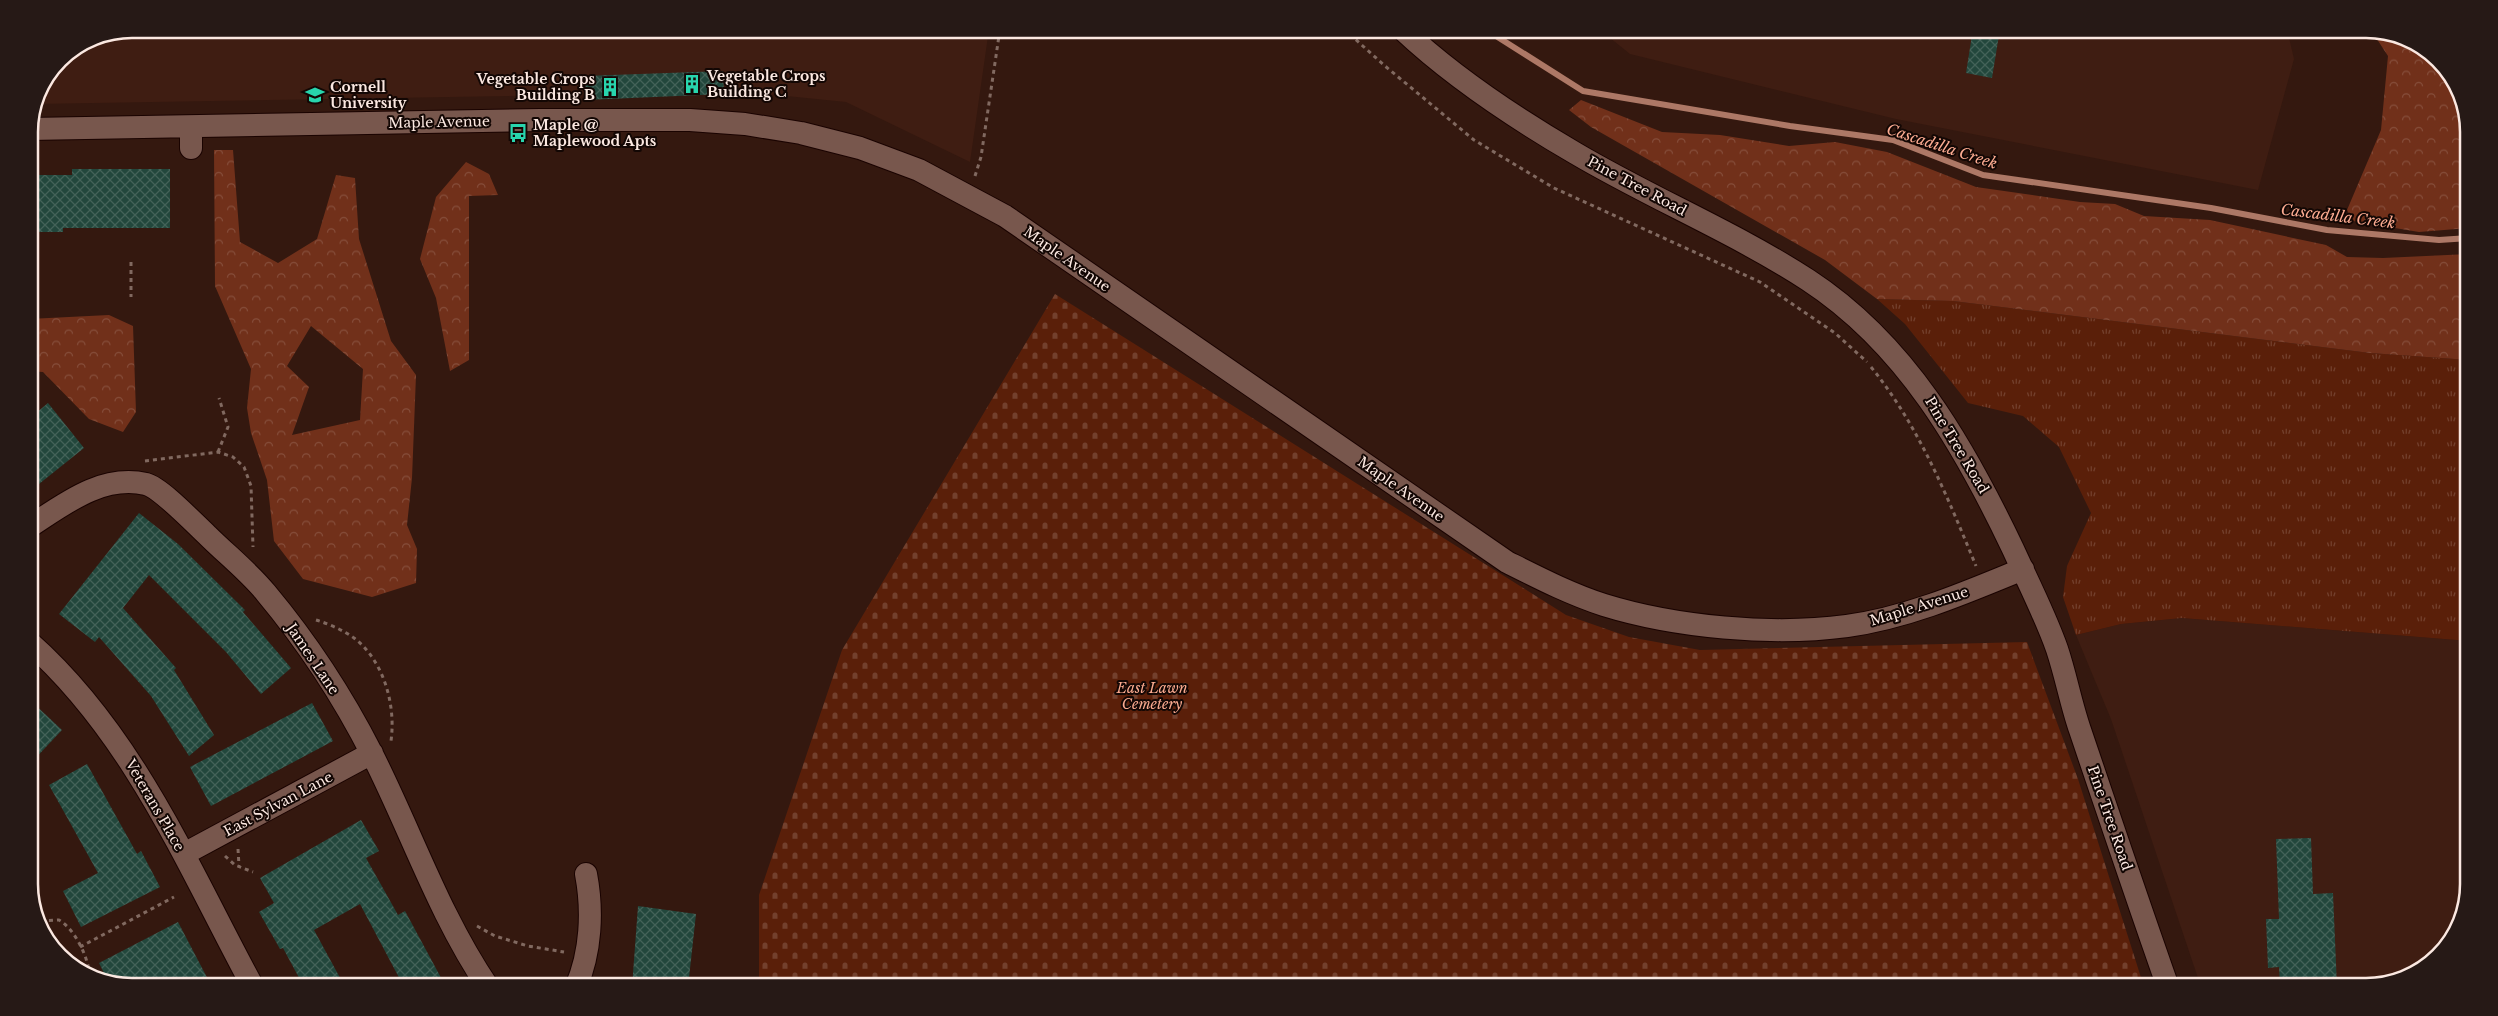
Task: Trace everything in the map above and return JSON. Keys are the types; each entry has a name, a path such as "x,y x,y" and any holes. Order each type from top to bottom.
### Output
{"street":[{"name":"Pine Tree Road","path":"1413,38 1492,100 1567,148 1773,258 1811,282 1847,309 1880,339 1909,372 1943,418 1990,500 2023,569 2057,650 2077,723 2165,978"},
{"name":"Maple Avenue","path":"38,129 191,137 540,120 690,120 744,124 801,133 860,148 918,170 1005,216 1507,562 1553,586 1604,605 1652,618 1707,626 1781,630 1847,626 1896,616 2023,569"},
{"name":"James Lane","path":"38,521 82,492 120,483 147,484 179,508 265,592 323,667 372,753 429,878 482,978"},
{"name":"Veterans Place","path":"38,652 92,709 127,755 184,854 248,978"},
{"name":"East Sylvan Lane","path":"184,854 372,753"},
{"path":"579,978 588,950 590,922 586,874"}],"path":[{"path":"975,178 984,140 999,38"},
{"path":"1355,38 1474,140 1554,188 1760,282 1835,333 1868,362 1892,392 1933,463 1984,585"},
{"path":"130,262 130,297"},
{"path":"218,452 228,427 219,398"},
{"path":"236,846 239,852 239,866"},
{"path":"223,854 226,860 253,872"},
{"path":"80,947 174,896"},
{"path":"44,920 54,919 65,923 80,947 88,967"}],"shaded area":[{"name":"Cornell University","path":"125,38 988,38 970,162 846,102 747,92 42,104 47,90 57,74 79,53 113,39"},
{"path":"1610,38 2289,38 2294,59 2258,190 1896,119 1630,54"},
{"path":"2182,618 2460,640 2459,903 2456,915 2445,937 2428,955 2408,969 2397,974 2379,978 2198,978 2111,719 2076,635 2121,624"}],"green space":[{"path":"2376,38 2402,45 2424,57 2445,79 2456,101 2460,125 2460,229 2419,232 2353,221 2347,210 2381,130 2388,56"},
{"path":"1581,100 1662,132 1720,135 1789,146 1835,142 1887,152 1976,187 2080,202 2115,204 2144,216 2210,220 2326,245 2347,257 2383,258 2460,254 2460,359 2370,353 1953,301 1877,299 1825,260 1591,127 1569,110"},
{"path":"214,150 233,150 240,242 278,263 317,239 336,175 355,178 359,239 391,341 416,375 412,478 407,525 417,549 416,583 372,597 303,579 274,541 267,480 251,433 247,408 251,369 215,286","holes":["311,326 363,369 360,420 292,435 309,387 287,366"]},
{"path":"466,162 489,174 498,195 469,196 469,360 450,371 436,298 420,259 436,197"},
{"name":"East Lawn Cemetery","path":"1055,294 1566,615 1629,637 1700,650 2027,642 2078,779 2141,978 759,978 759,895 842,650"},
{"path":"1877,299 1953,301 2370,353 2460,359 2460,640 2182,618 2121,624 2076,635 2063,597 2067,566 2091,513 2059,447 2023,416 1968,403 1905,324"},
{"path":"109,315 133,326 136,412 123,432 89,419 43,372 38,372 38,319"}],"building":[{"path":"1972,38 1999,38 1992,78 1966,73"},
{"path":"723,71 724,94 585,100 584,76"},
{"path":"72,169 170,169 170,228 63,228 63,232 38,232 38,175 72,175"},
{"path":"48,403 84,448 38,485 38,411"},
{"path":"139,513 178,544 245,610 243,612 291,668 261,694 226,652 149,575 123,608 176,668 174,670 214,735 189,756 151,696 99,637 95,642 59,614"},
{"path":"312,703 333,741 211,806 190,767"},
{"path":"38,707 62,730 38,755"},
{"path":"87,764 137,854 141,851 160,887 81,927 63,891 98,873 49,785"},
{"path":"361,820 379,851 366,858 398,915 405,911 441,978 399,978 360,904 314,930 340,978 299,978 283,948 280,949 259,912 274,903 260,878"},
{"path":"2311,838 2313,894 2333,893 2337,978 2280,978 2279,967 2268,968 2266,919 2279,919 2276,839"},
{"path":"638,906 696,914 689,978 633,978"},
{"path":"178,922 207,978 119,978 105,975 99,963"}],"waterway":[{"name":"Cascadilla Creek","path":"1499,38 1583,91 1790,126 1893,140 1983,175 2211,208 2327,230 2439,240 2460,239"}],"place":[{"name":"Vegetable Crops Building C","path":"692,84"},
{"name":"Vegetable Crops Building B","path":"610,87"},
{"name":"Cornell University","path":"315,95"},
{"name":"Maple @ Maplewood Apts","path":"518,133"}]}
